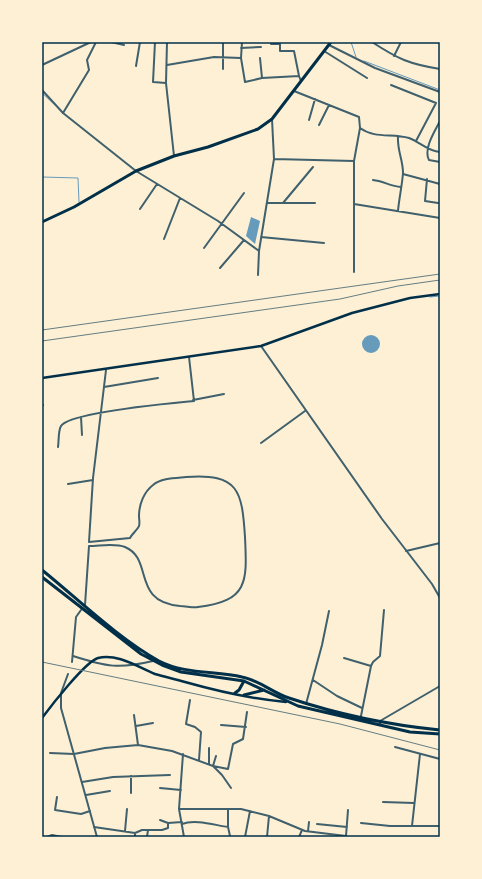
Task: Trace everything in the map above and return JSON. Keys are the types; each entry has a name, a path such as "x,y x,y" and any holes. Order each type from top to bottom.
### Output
{"main road":[{"path":"42,222 74,207 136,171 174,156 244,135 258,128 272,119 330,43"},
{"path":"42,378 189,358 261,346 352,313 410,298 440,294"},
{"path":"42,570 138,647 160,661 181,668 243,677 285,697 306,704 409,727 440,730"},
{"path":"42,577 81,610 141,654 153,661 182,672 244,681 286,702"},
{"path":"42,718 69,685 94,660 99,658 118,659 156,674 244,696 286,702 410,732 440,734"},
{"path":"235,693 239,690 244,681"},
{"path":"244,696 269,689"}],"street":[{"path":"42,65 91,42"},
{"path":"63,113 90,70 87,60 96,42"},
{"path":"111,42 124,45"},
{"path":"136,66 140,42"},
{"path":"155,42 153,82 166,83"},
{"path":"167,42 166,83 174,156"},
{"path":"223,42 223,69"},
{"path":"242,42 241,58 245,82 262,78 299,76"},
{"path":"372,42 394,56 414,65 440,69"},
{"path":"394,56 401,42"},
{"path":"330,43 375,68 440,92"},
{"path":"271,44 280,44 280,51 294,51 301,81"},
{"path":"242,48 261,47"},
{"path":"324,51 367,78"},
{"path":"166,65 223,57 241,58"},
{"path":"260,58 262,78"},
{"path":"391,85 436,103 416,141"},
{"path":"42,90 63,113 136,171 221,223 258,251"},
{"path":"294,91 359,117 360,128 354,161 354,272"},
{"path":"309,120 315,100"},
{"path":"319,125 329,105"},
{"path":"258,275 258,251 274,158 272,119"},
{"path":"440,121 428,149 427,157 429,160 440,162"},
{"path":"360,128 368,134 398,136 416,141 428,149 440,152"},
{"path":"398,136 397,148 402,157 403,174 398,211"},
{"path":"274,158 354,161"},
{"path":"283,203 313,167"},
{"path":"403,174 427,179 440,184"},
{"path":"427,179 425,201 438,203"},
{"path":"373,180 380,181 386,185 401,187"},
{"path":"140,209 157,184"},
{"path":"204,248 244,193"},
{"path":"164,239 180,198"},
{"path":"267,203 315,203"},
{"path":"354,204 440,218"},
{"path":"261,237 324,244"},
{"path":"220,268 244,240"},
{"path":"261,346 305,411 440,598"},
{"path":"189,358 193,400"},
{"path":"85,605 93,480 106,370"},
{"path":"104,387 158,378"},
{"path":"58,447 61,426 64,423 81,417 101,412 194,401 193,400 224,394"},
{"path":"261,443 305,411"},
{"path":"81,417 82,435"},
{"path":"89,542 130,538 139,526 140,506 144,495 154,484 166,479 204,476 218,478 228,483 239,494 243,508 246,575 241,587 227,601 196,607 170,605 160,600 150,591 143,578 138,559 131,551 120,545 89,546"},
{"path":"68,484 93,480"},
{"path":"406,551 440,543"},
{"path":"72,662 74,656 76,617 81,610"},
{"path":"361,716 371,666 380,656 384,610"},
{"path":"306,704 329,611"},
{"path":"74,656 110,666 128,667 153,661"},
{"path":"344,658 371,666"},
{"path":"68,674 60,700 97,837"},
{"path":"313,680 337,696 362,708"},
{"path":"380,725 380,721 440,686"},
{"path":"190,700 186,724 195,727 201,732 198,760"},
{"path":"50,753 74,754 105,748 138,745 183,754 213,766 228,769 233,744 243,739 246,727 247,712"},
{"path":"134,714 138,745"},
{"path":"136,726 153,723"},
{"path":"221,725 246,727"},
{"path":"395,747 440,759"},
{"path":"209,748 209,764"},
{"path":"183,754 179,809 184,837"},
{"path":"412,826 420,754"},
{"path":"213,766 216,756"},
{"path":"213,766 222,775 231,788"},
{"path":"82,782 113,777 170,775"},
{"path":"131,776 131,793"},
{"path":"160,788 181,790"},
{"path":"86,795 110,791"},
{"path":"57,797 55,810 81,814 90,811"},
{"path":"383,802 414,803"},
{"path":"125,831 127,809"},
{"path":"179,809 228,809 250,811 269,816 302,830 346,837 348,810"},
{"path":"228,809 228,827 230,836"},
{"path":"245,837 250,811"},
{"path":"267,837 269,816"},
{"path":"160,820 168,823 195,823 228,827"},
{"path":"308,831 309,822"},
{"path":"94,827 135,833 142,830 168,828 168,823"},
{"path":"361,823 390,826 440,826"},
{"path":"318,824 347,827"},
{"path":"147,837 148,830"},
{"path":"299,837 302,830"},
{"path":"47,837 52,835 62,837"}],"water":[{"path":"251,217 260,221 255,244 246,236"},
{"path":"371,335 377,338 380,344 377,350 371,353 365,350 362,344 365,338"}],"waterway":[{"path":"351,42 356,57"},
{"path":"364,61 440,90"},
{"path":"42,93 55,105"},
{"path":"42,177 78,178 79,202"},
{"path":"430,297 440,296"}],"railway":[{"path":"42,330 440,274"},
{"path":"42,341 340,299 398,286 440,280"},
{"path":"42,662 340,724 440,750"}]}
